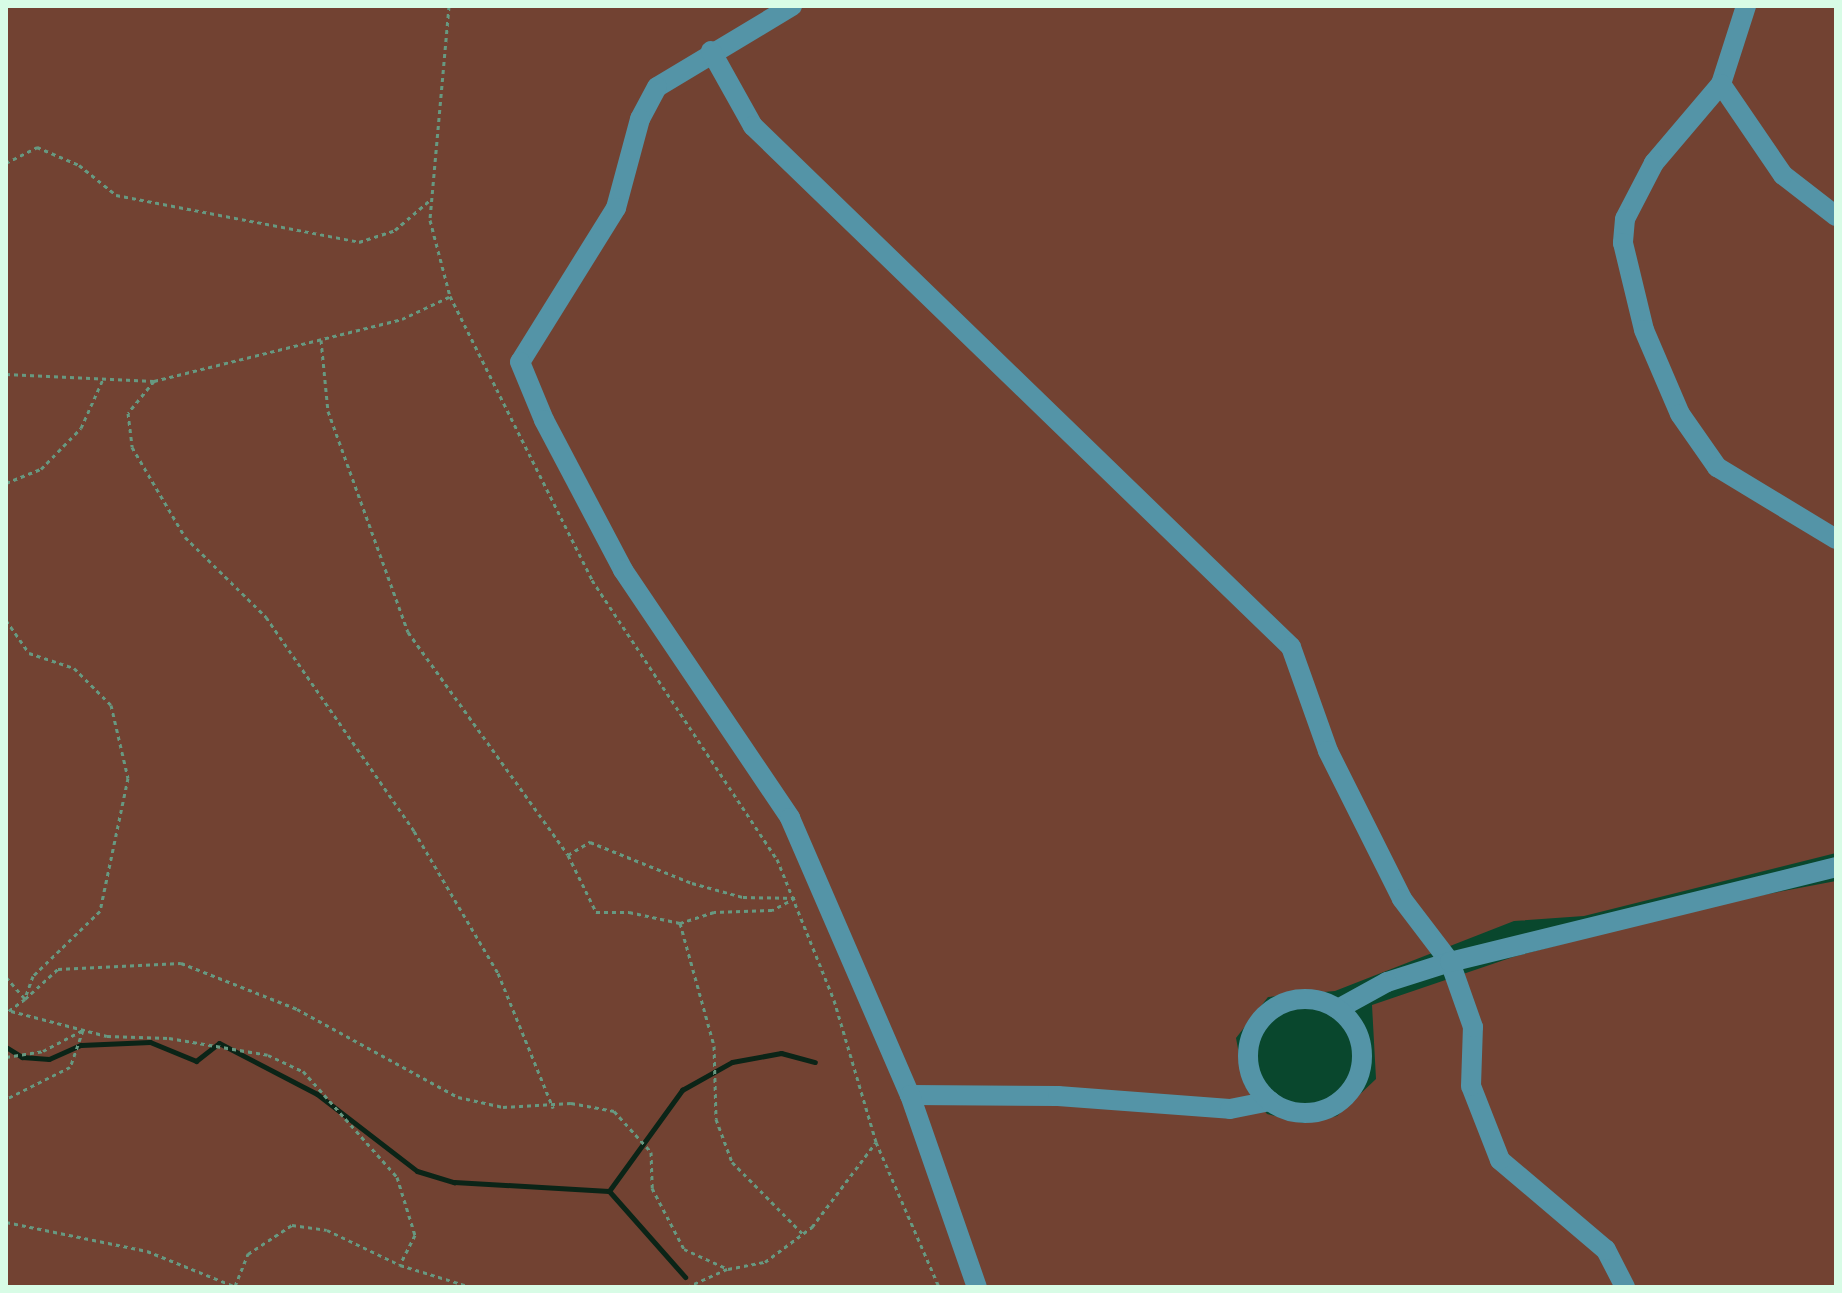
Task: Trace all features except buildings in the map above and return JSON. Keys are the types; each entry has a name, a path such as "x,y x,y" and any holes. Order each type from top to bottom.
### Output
{"lane":[{"path":"792,6 711,51 657,87 640,119 616,208 520,362 623,570 790,818 910,1095 977,1287"},
{"path":"1746,6 1721,84 1654,163 1625,219 1626,277 1680,414 1717,467 1836,539"},
{"path":"711,51 753,126 1291,647 1328,751 1395,886 1450,962 1473,1027 1471,1086 1500,1160 1606,1250 1625,1287"},
{"path":"1721,84 1783,175 1836,216"},
{"path":"1338,1009 1387,982 1450,962 1836,867"},
{"path":"1301,999 1338,1009 1356,1029 1363,1055 1352,1090 1322,1111 1286,1110 1270,1101 1249,1068 1251,1039 1266,1014 1301,999"},
{"path":"910,1095 1058,1096 1230,1109 1270,1101"}],"path":[{"path":"449,6 430,200 450,296 592,580 720,766 795,898 876,1142 939,1287"},
{"path":"6,163 37,147 79,165 116,195 359,242 395,230 430,200"},
{"path":"6,374 154,381 402,319 450,296"},
{"path":"321,340 328,411 408,632 568,855 596,912 629,912 680,923 714,912 772,910 795,898"},
{"path":"6,483 41,469 81,428 103,379"},
{"path":"154,381 128,413 132,447 185,537 266,617 414,831 498,973 553,1108"},
{"path":"6,620 29,653 74,668 111,705 128,778 100,911 33,976 25,999"},
{"path":"568,855 590,842 692,883 743,897 795,898"},
{"path":"680,923 714,1046 716,1119 732,1162 803,1233"},
{"path":"9,1012 58,969 181,963 297,1009 458,1097 553,1108 571,1103 614,1111 626,1120 651,1152 652,1188 684,1249 728,1269"},
{"path":"6,977 25,999"},
{"path":"9,1012 83,1030 228,1047 303,1071 397,1177 415,1235 400,1265"},
{"path":"6,1057 43,1051 83,1030"},
{"path":"6,1099 70,1067 83,1030"},
{"path":"687,1287 728,1269 765,1262 803,1233 854,1178 876,1142"},
{"path":"6,1222 147,1251 236,1287 248,1254 292,1225 327,1230 400,1265 471,1287"}],"shaded area":[{"path":"6,6 1836,6 1836,853 1584,916 1514,921 1335,991 1268,997 1236,1038 1245,1086 1267,1114 1303,1123 1337,1116 1376,1079 1372,1005 1513,957 1715,904 1836,881 1836,1287 6,1287"}],"waterway":[{"path":"6,1047 22,1057 49,1059 81,1045 150,1042 196,1061 219,1043 317,1094 417,1171 454,1182 609,1191 685,1277"},
{"path":"609,1191 682,1090 732,1062 781,1053 815,1062"}]}
